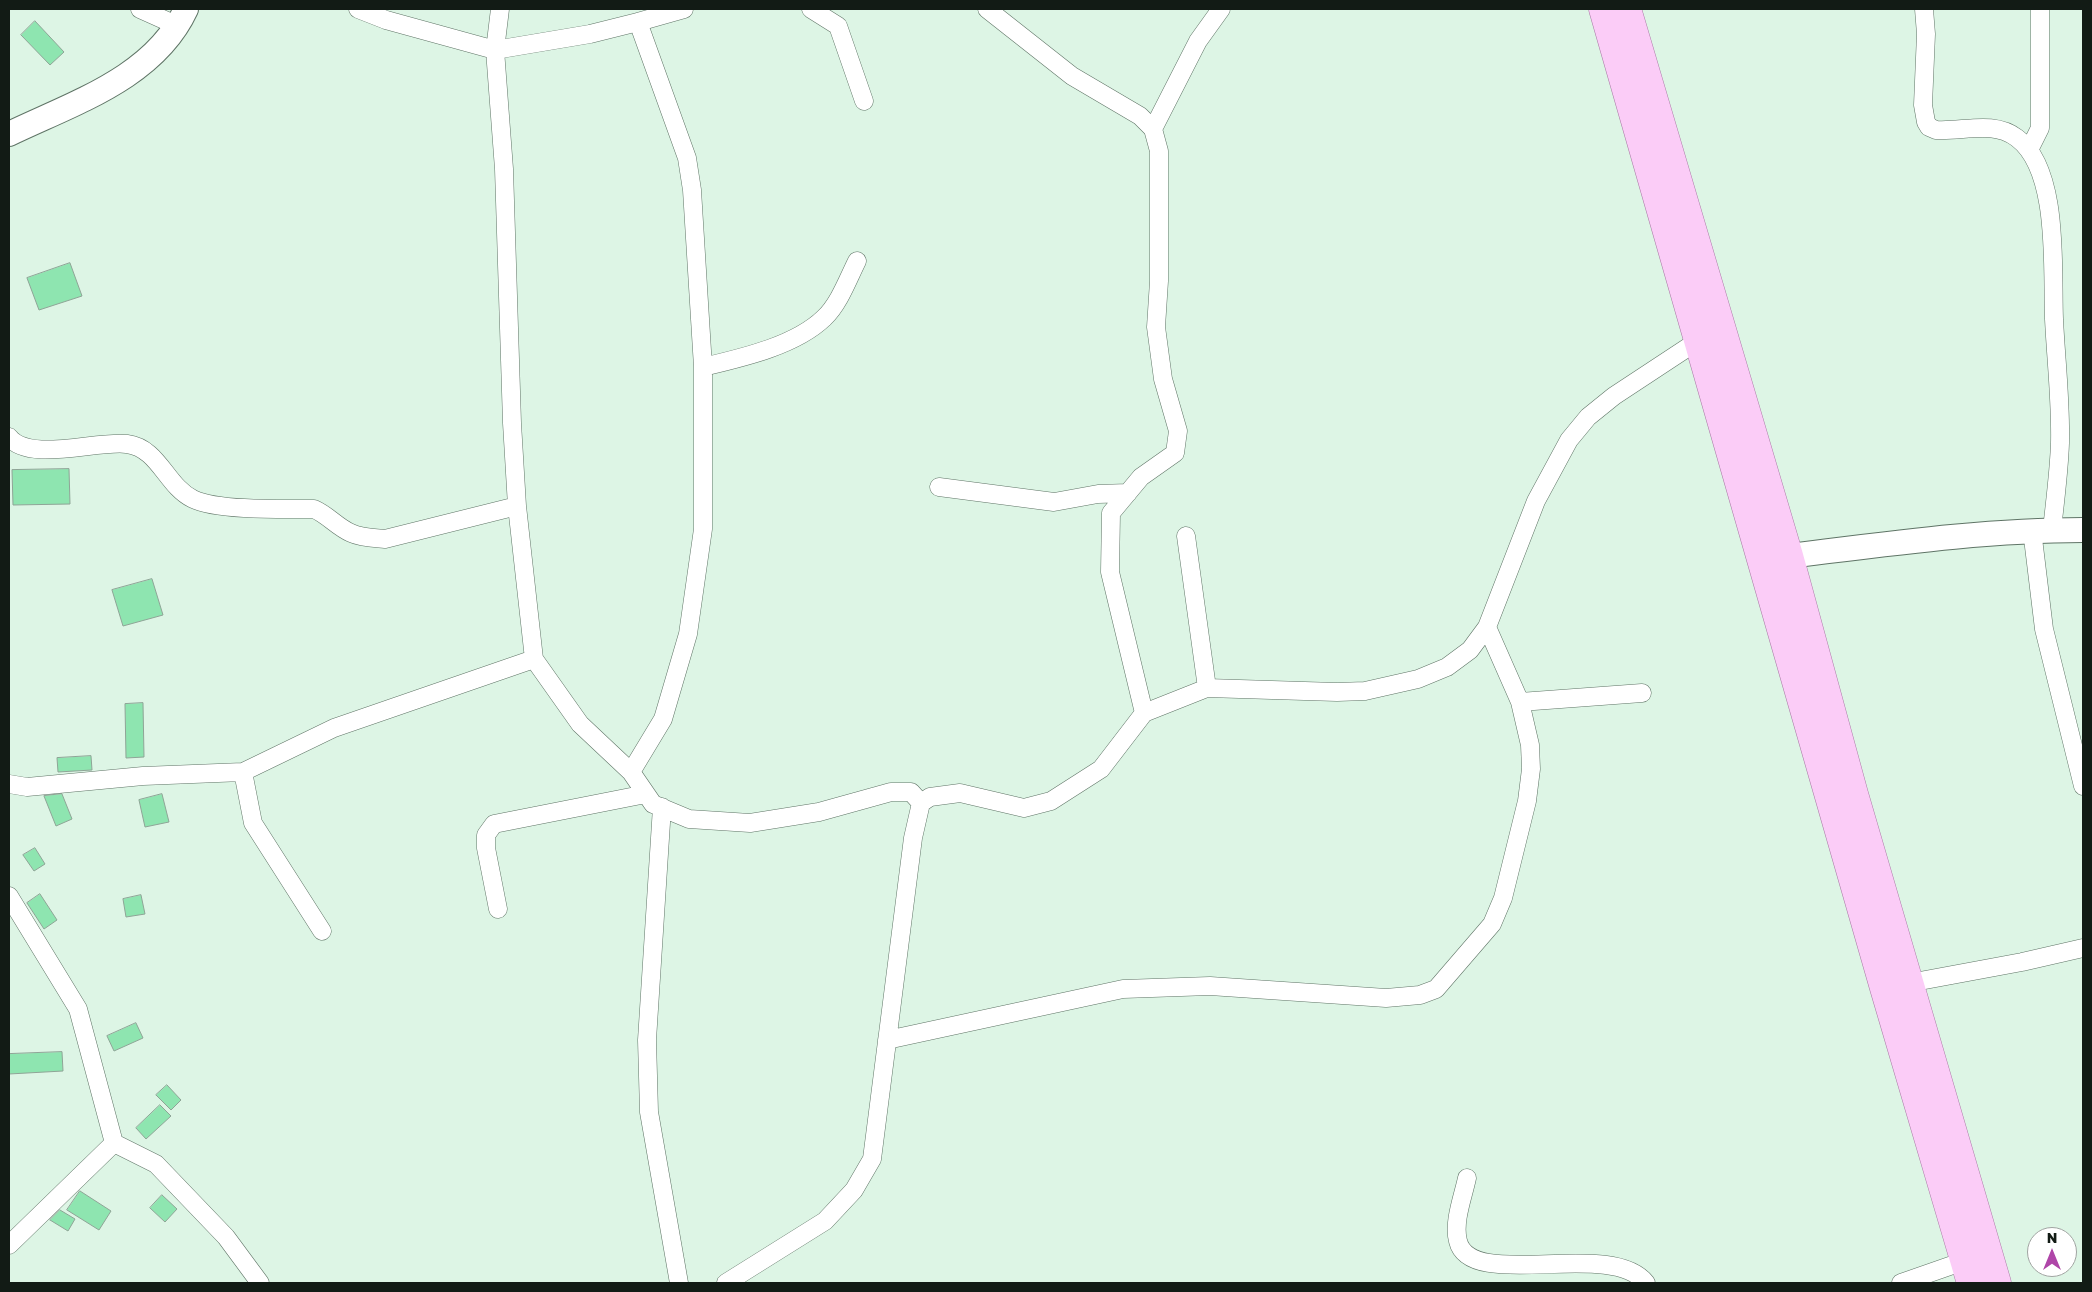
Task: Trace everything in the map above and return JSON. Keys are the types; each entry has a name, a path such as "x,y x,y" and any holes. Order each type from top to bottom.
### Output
{"main road":[{"path":"1603,9 1968,1272"},
{"path":"1627,9 1789,556 1854,794 1997,1283"}],"street":[{"path":"9,134 127,77 148,59 182,17 140,9"},
{"path":"358,9 386,20 495,50 590,34 684,9"},
{"path":"500,9 495,50 504,169 512,423 517,506 534,659 580,724 631,772 653,804 689,819 750,823 820,812 891,792 911,792 921,803"},
{"path":"811,9 838,26 864,101"},
{"path":"987,9 1072,76 1140,116 1153,129 1159,151 1159,282 1156,327 1163,379 1178,431 1176,453 1141,477 1111,513 1110,572 1144,714"},
{"path":"1153,129 1198,41 1221,9"},
{"path":"1924,9 1926,34 1923,105 1926,122 1929,127 1948,131 1986,128 1999,129 2016,137 2029,150 2046,192 2054,245 2054,320 2060,443 2042,530 2043,622 2083,786"},
{"path":"2029,150 2040,128 2040,9"},
{"path":"631,772 663,719 688,634 702,529 702,367 692,190 687,158 638,22"},
{"path":"702,367 747,357 806,332 825,317 857,261"},
{"path":"726,1283 825,1221 854,1190 872,1159 913,838 921,803 930,797 960,793 1024,808 1051,801 1101,769 1144,714 1208,688 1337,692 1392,686 1418,680 1447,666 1470,650 1487,627 1536,501 1568,440 1588,417 1614,396 1699,340"},
{"path":"9,437 14,443 42,450 128,444 149,453 178,488 193,499 214,505 314,509 326,514 350,533 366,538 385,539 517,506"},
{"path":"940,488 1054,502 1098,494 1128,493"},
{"path":"1789,556 1942,538 2042,530 2083,530"},
{"path":"1186,536 1208,688"},
{"path":"887,1040 1123,989 1210,986 1386,998 1420,994 1436,989 1487,930 1503,898 1527,801 1531,769 1530,745 1520,702 1487,627"},
{"path":"9,784 27,787 143,776 242,772 334,728 534,659"},
{"path":"1520,702 1642,693"},
{"path":"242,772 253,823 322,931"},
{"path":"498,909 486,848 486,835 494,824 646,794"},
{"path":"662,807 647,1040 649,1112 679,1283"},
{"path":"9,896 78,1009 114,1143 156,1164 226,1236 260,1283"},
{"path":"1909,983 2022,962 2083,948"},
{"path":"9,1245 114,1143"},
{"path":"1467,1178 1456,1231 1460,1250 1465,1257 1473,1262 1503,1268 1612,1266 1636,1274 1646,1283"},
{"path":"1901,1283 1968,1272"}],"building":[{"path":"35,21 64,52 50,65 21,35"},
{"path":"70,263 82,296 39,310 27,278"},
{"path":"69,469 70,504 13,505 12,470"},
{"path":"152,579 163,615 123,626 112,590"},
{"path":"143,703 144,757 126,758 125,704"},
{"path":"91,756 92,770 58,772 57,758"},
{"path":"62,794 72,819 56,826 44,796"},
{"path":"162,794 169,822 145,827 139,800"},
{"path":"35,848 45,864 34,871 23,855"},
{"path":"40,894 57,920 44,929 27,903"},
{"path":"141,895 145,914 126,917 123,899"},
{"path":"136,1023 143,1038 114,1051 107,1036"},
{"path":"62,1052 63,1071 9,1074 9,1054"},
{"path":"167,1085 181,1100 171,1110 156,1095"},
{"path":"160,1105 171,1116 146,1139 136,1128"},
{"path":"80,1191 111,1211 99,1230 67,1210"},
{"path":"162,1195 177,1209 165,1222 150,1208"},
{"path":"60,1210 75,1219 68,1231 50,1220"}]}
